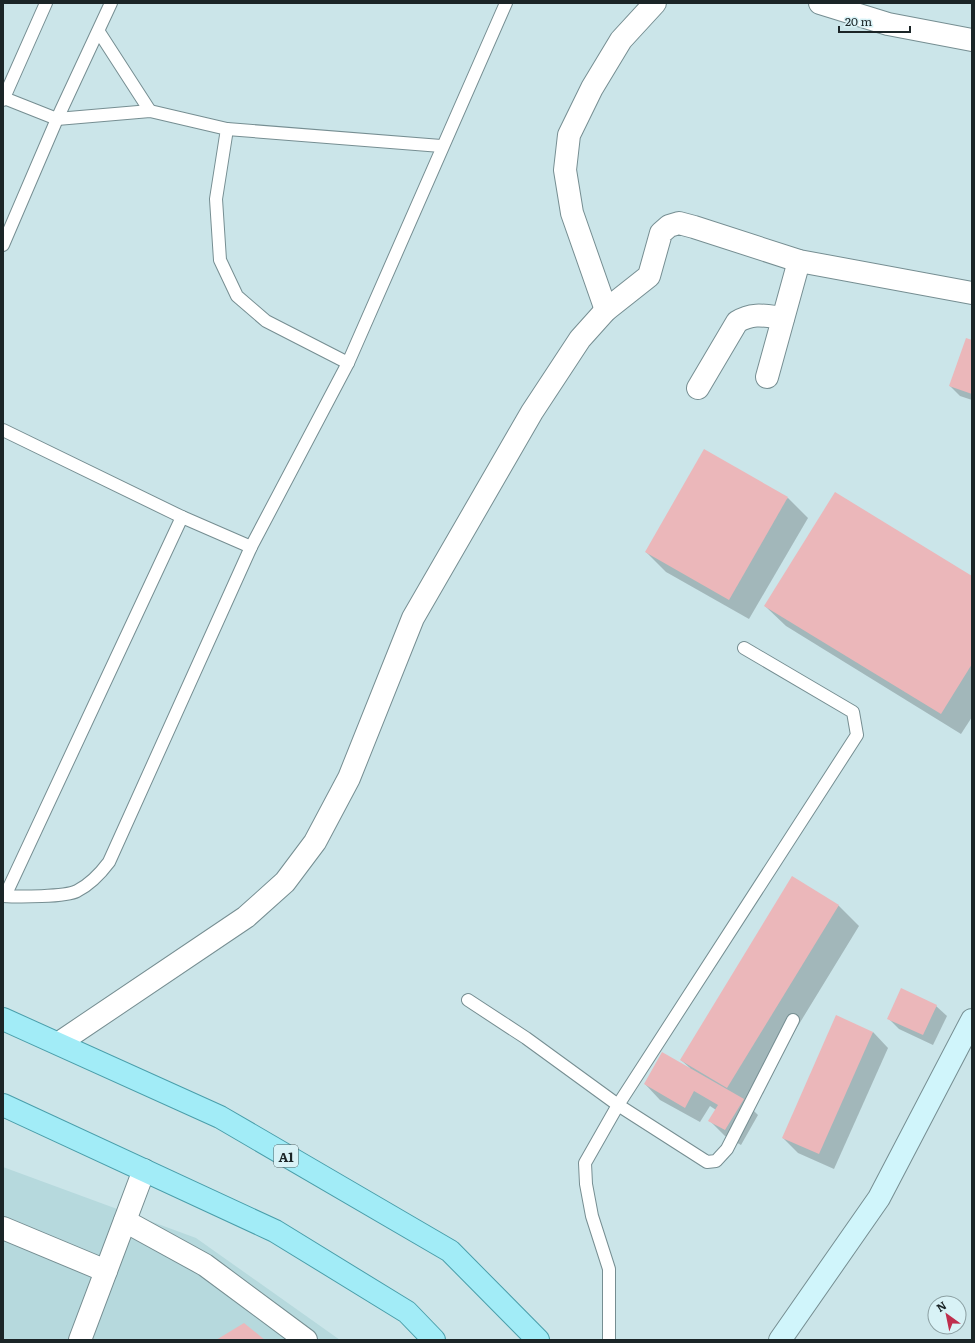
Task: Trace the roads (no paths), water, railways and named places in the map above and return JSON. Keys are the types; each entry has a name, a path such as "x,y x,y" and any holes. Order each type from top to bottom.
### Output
{"main road":[{"name":"A1","path":"3,1019 220,1117 450,1251 538,1340"},
{"path":"3,1105 275,1231 407,1312 434,1340"}],"street":[{"path":"606,310 572,213 566,170 569,136 592,88 621,40 655,3"},
{"path":"820,3 888,24 972,40"},
{"path":"59,1043 246,917 285,882 306,854 349,778 412,618 532,412 580,339 606,310 649,276 662,233 669,226 679,223 694,227 799,261 972,293"},
{"path":"767,377 799,261"},
{"path":"698,388 737,322 747,316 759,315 783,318"},
{"path":"780,1340 879,1198 972,1020"},
{"path":"80,1340 144,1170"},
{"path":"125,1221 205,1265 306,1340"},
{"path":"3,1228 106,1271"}],"lane":[{"path":"46,3 3,99 57,119 150,112 227,129 441,146"},
{"path":"3,245 57,119 99,32 111,3"},
{"path":"182,517 4,896 55,895 76,892 94,881 109,862 251,547 348,363 441,146 506,3"},
{"path":"99,32 150,112"},
{"path":"227,129 216,199 220,260 237,296 266,321 348,363"},
{"path":"3,430 182,517 251,547"},
{"path":"609,1340 610,1269 592,1216 586,1184 585,1163 618,1105 857,735 853,712 744,648"},
{"path":"468,1000 526,1038 618,1105 707,1162 716,1161 727,1149 793,1020"}]}
